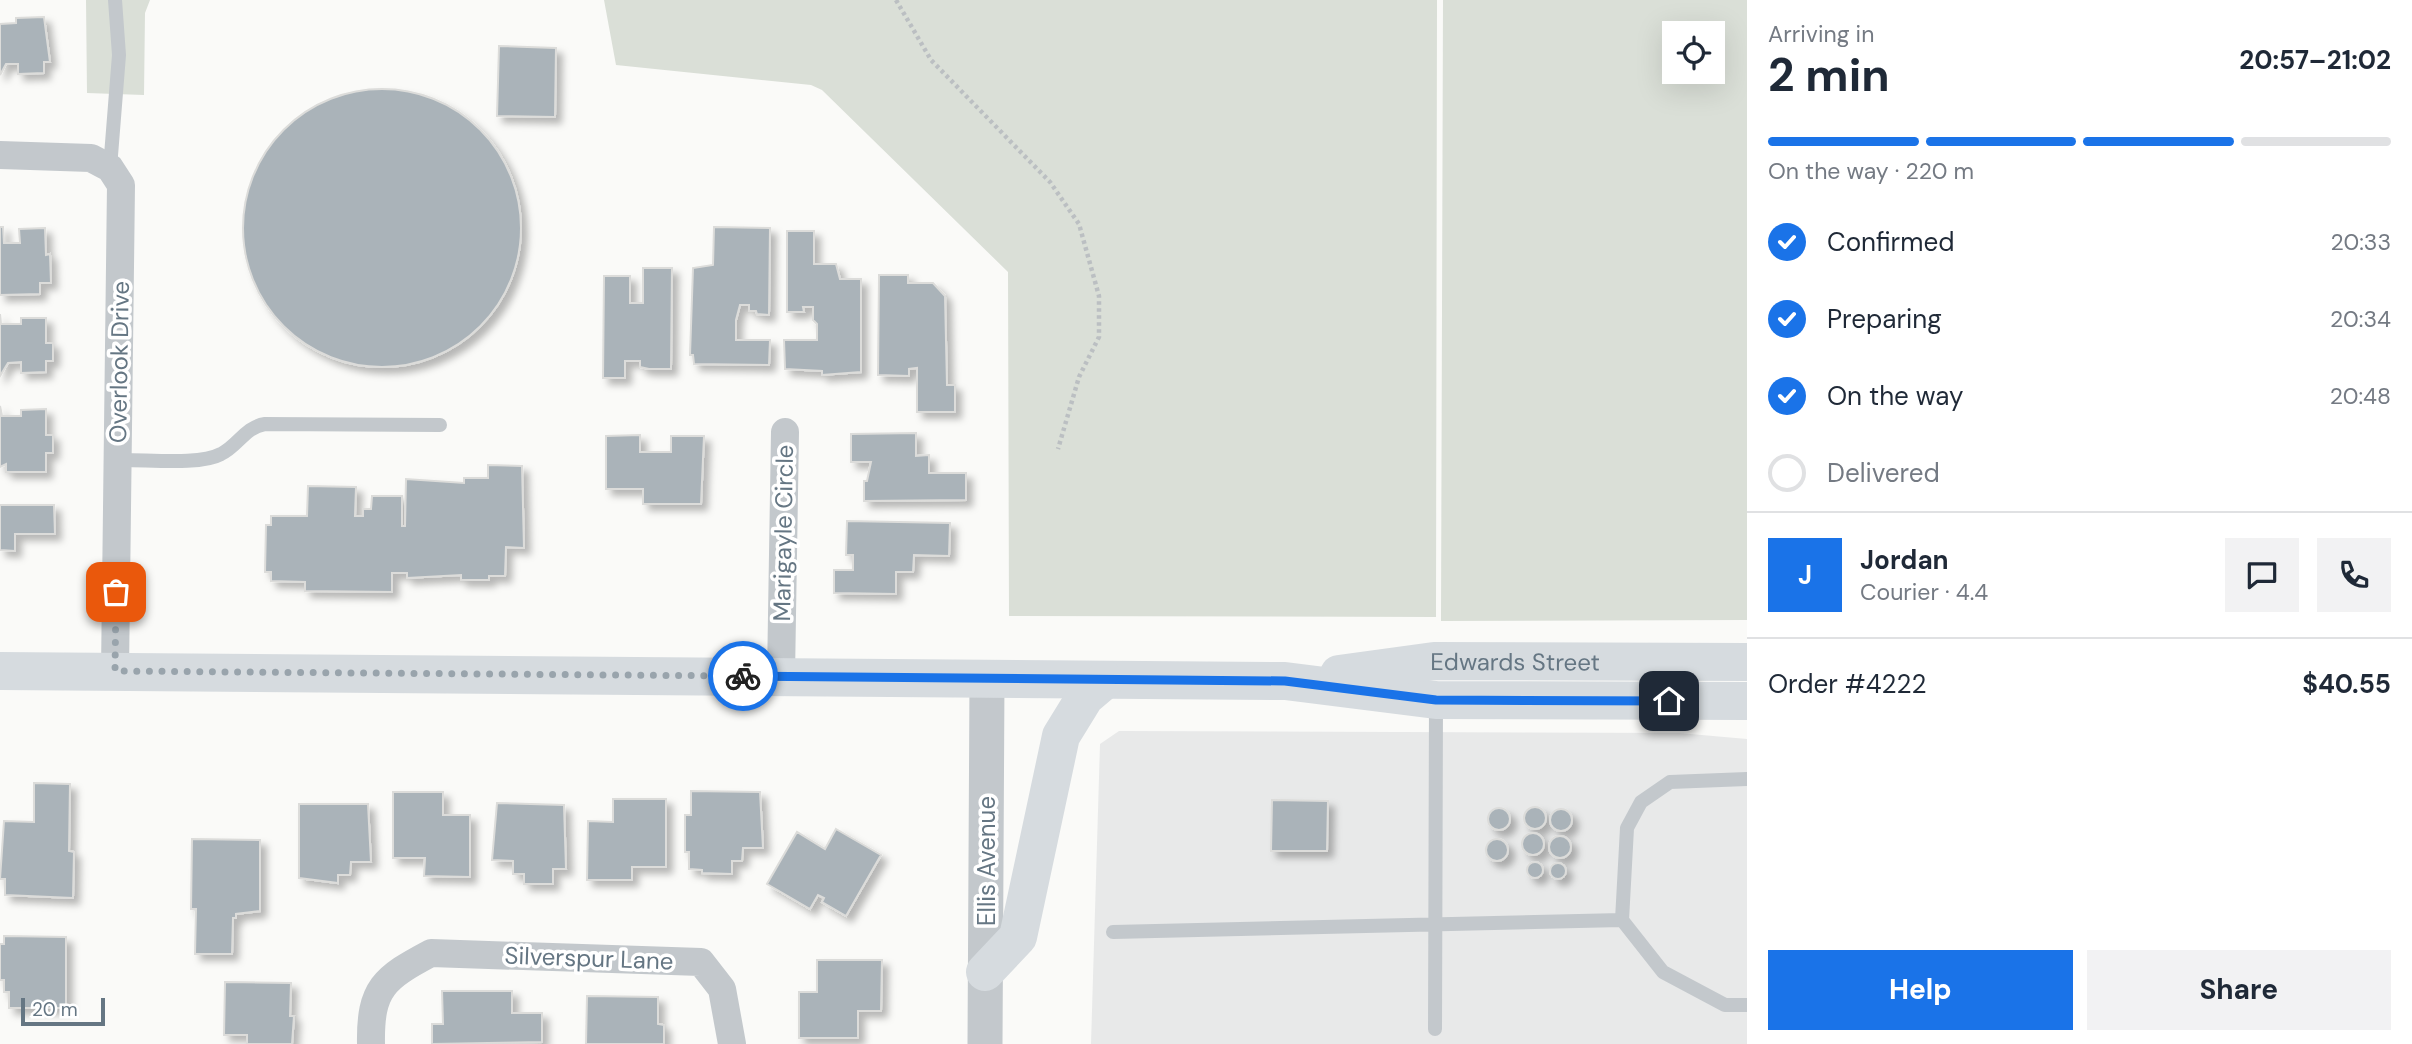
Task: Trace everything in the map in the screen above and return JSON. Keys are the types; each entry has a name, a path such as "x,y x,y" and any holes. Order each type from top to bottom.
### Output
{"main road":[{"name":"Edwards Street","path":"1285,681 1434,661 1747,662"},
{"name":"Edwards Street","path":"0,671 1285,681 1436,700 1747,701"},
{"path":"985,972 1018,937 1060,736 1085,697 1105,680"}],"street":[{"path":"0,155 91,158 110,168"},
{"name":"Overlook Drive","path":"110,168 121,185 115,671"},
{"name":"Marigayle Circle","path":"781,676 785,432"},
{"name":"Ellis Avenue","path":"985,1044 987,679"},
{"name":"Silverspur Lane","path":"371,1044 371,1011 392,973 431,953 701,962 722,989 732,1044"}],"lane":[{"path":"110,168 119,55 115,0"},
{"path":"118,460 208,458 229,449 251,428 265,424 440,425"},
{"path":"1435,1029 1436,700"},
{"path":"1747,779 1670,782 1642,802 1627,828 1622,920 1663,972 1725,1005 1747,1005"},
{"path":"1113,932 1434,922 1622,920"}],"path":[{"path":"896,0 931,60 1050,182 1079,224 1099,296 1099,337 1079,377 1058,449"}],"shaded area":[{"path":"86,0 150,0 145,13 144,95 87,93"},
{"path":"604,0 1437,0 1436,617 1009,616 1008,272 822,90 811,85 616,65"},
{"path":"1443,0 1747,0 1747,620 1441,621"},
{"path":"1119,731 1679,733 1747,739 1747,1044 1091,1044 1100,744"}],"building":[{"path":"44,17 50,62 44,62 44,73 18,74 18,64 6,64 0,75 0,24 16,23 16,18"},
{"path":"499,46 556,48 555,117 497,116"},
{"path":"382,89 409,92 435,100 459,113 480,130 497,151 510,175 518,201 521,228 518,255 510,281 497,305 480,326 459,343 435,356 409,364 382,367 355,364 329,356 305,343 284,326 267,305 254,281 246,255 243,228 246,201 254,175 267,151 284,130 305,113 329,100 355,92"},
{"path":"0,227 3,227 4,243 20,243 19,229 45,228 46,255 50,254 51,283 40,283 40,294 0,295"},
{"path":"714,227 770,228 769,315 757,314 756,311 749,311 749,305 740,305 736,320 736,340 770,340 769,365 694,364 693,355 690,355 693,268 713,265"},
{"path":"787,231 814,231 814,264 836,264 840,279 861,279 861,372 822,375 822,371 785,369 784,340 817,340 813,307 803,307 804,312 787,312"},
{"path":"643,268 672,268 671,369 649,369 640,367 640,361 625,361 625,378 603,378 604,276 630,276 630,303 643,303"},
{"path":"879,275 908,275 908,283 933,283 945,296 947,385 955,385 955,412 917,412 917,368 909,369 909,376 878,375"},
{"path":"0,314 1,324 21,324 21,318 46,318 46,343 53,343 53,361 46,361 46,372 21,373 21,362 8,363 0,376"},
{"path":"0,406 2,416 21,416 21,410 46,409 46,435 53,435 53,453 46,453 46,472 6,472 6,464 0,467"},
{"path":"916,433 916,456 929,455 929,473 966,473 966,500 864,501 864,481 867,481 871,462 851,462 851,434"},
{"path":"640,435 640,452 671,452 671,436 704,436 701,504 643,504 643,489 606,489 606,436"},
{"path":"488,465 522,466 524,548 506,547 505,576 489,576 489,580 461,580 461,575 407,578 407,573 392,573 392,592 305,591 305,582 271,581 271,572 265,572 266,525 271,525 271,516 307,516 308,486 356,487 355,516 363,516 363,509 371,509 372,496 402,496 402,526 405,526 406,479 464,483 464,478 488,478"},
{"path":"0,505 54,505 55,534 15,534 15,551 0,550"},
{"path":"847,521 950,523 949,556 914,555 913,572 896,572 896,594 834,593 834,570 853,570 853,555 846,555"},
{"path":"34,783 70,784 69,851 74,852 73,898 5,895 5,879 0,879 4,821 34,822"},
{"path":"691,791 760,792 763,848 743,848 742,861 732,861 732,874 702,873 702,870 689,869 689,852 685,852 685,815 691,815"},
{"path":"393,792 443,792 443,815 470,815 470,877 424,876 425,858 393,858"},
{"path":"613,799 666,799 666,867 632,867 632,880 587,880 588,821 613,822"},
{"path":"1272,800 1328,801 1327,851 1271,851"},
{"path":"497,803 564,805 566,869 553,869 553,884 524,884 524,874 513,874 513,861 492,860"},
{"path":"299,804 368,804 371,862 351,862 350,875 338,875 338,883 299,878"},
{"path":"1535,807 1543,810 1546,818 1543,826 1535,829 1527,826 1524,818 1527,810"},
{"path":"1499,808 1507,811 1510,819 1507,827 1499,830 1491,827 1488,819 1491,811"},
{"path":"1561,809 1569,812 1572,820 1569,828 1561,831 1553,828 1550,820 1553,812"},
{"path":"836,829 881,855 846,916 822,902 824,898 818,895 810,909 767,884 797,832 825,849"},
{"path":"1533,833 1541,836 1544,844 1541,852 1533,855 1525,852 1522,844 1525,836"},
{"path":"1560,836 1568,839 1571,847 1568,855 1560,858 1552,855 1549,847 1552,839"},
{"path":"192,839 260,840 260,911 236,914 236,918 233,918 232,954 195,954 196,909 191,909"},
{"path":"1497,839 1505,842 1508,850 1505,858 1497,861 1489,858 1486,850 1489,842"},
{"path":"1535,862 1543,870 1535,878 1527,870"},
{"path":"1558,863 1566,871 1558,879 1550,871"},
{"path":"4,936 66,937 66,1008 9,1008 9,992 4,992 4,980 0,980 0,944 4,944"},
{"path":"817,960 882,960 881,1011 858,1011 858,1038 799,1038 799,992 817,992"},
{"path":"225,982 291,983 290,1016 294,1016 292,1044 247,1044 247,1035 224,1035"},
{"path":"442,991 512,991 512,1013 542,1013 542,1042 432,1044 432,1024 443,1024"},
{"path":"587,996 658,997 658,1024 664,1025 664,1044 586,1044"}],"way so far":[{"path":"116,592 115,671 743,676"}],"route":[{"path":"743,676 1285,681 1436,700 1669,701"}]}
